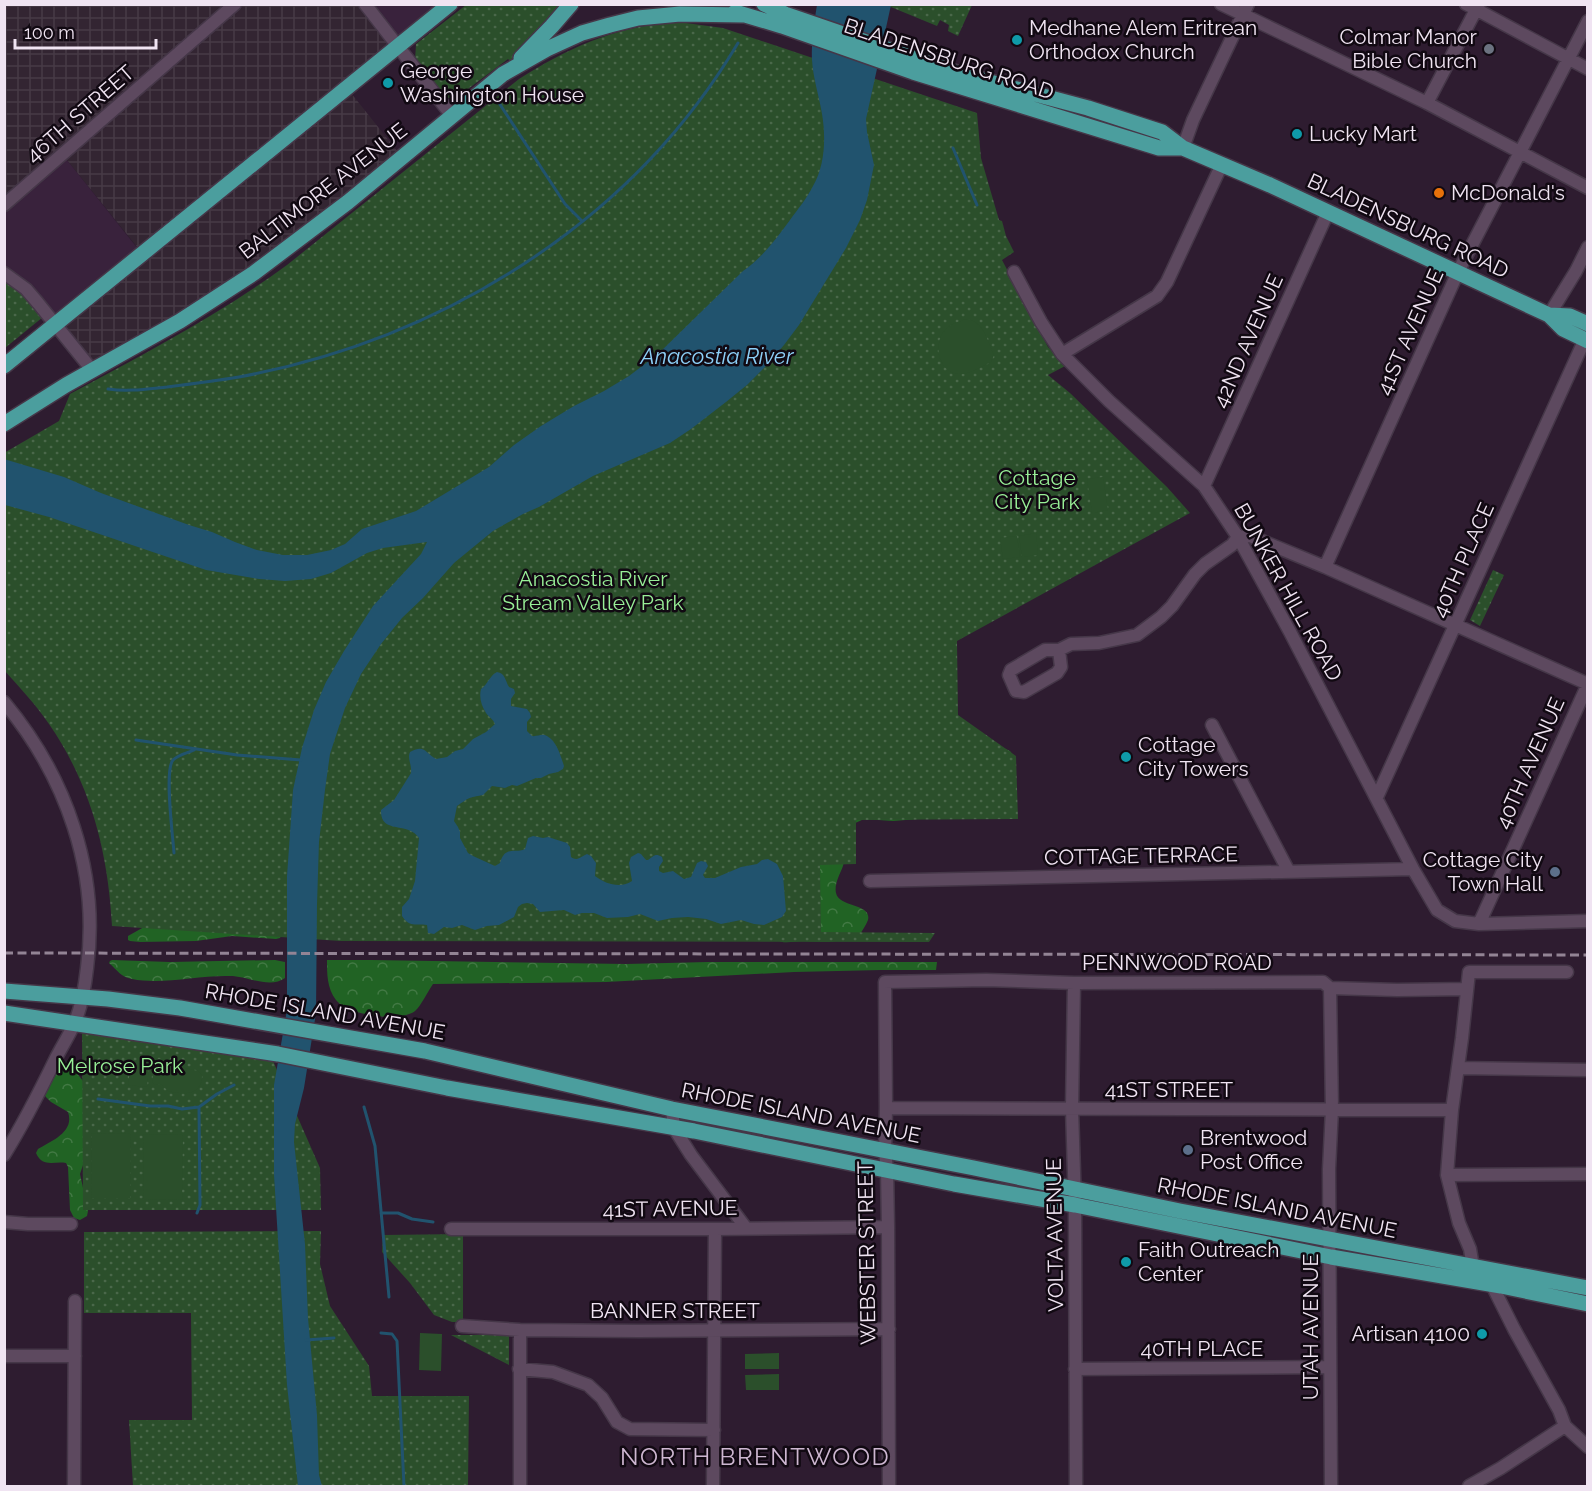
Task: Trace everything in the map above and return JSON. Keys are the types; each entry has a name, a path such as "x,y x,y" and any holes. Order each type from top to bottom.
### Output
{"main road":[{"path":"4,366 450,4"},
{"path":"503,74 543,37 571,4"},
{"name":"BLADENSBURG ROAD","path":"702,4 744,15 784,20 895,59 1124,119 1162,132 1183,148 1328,212 1549,315 1570,316 1587,335"},
{"name":"BLADENSBURG ROAD","path":"764,5 784,20"},
{"name":"BALTIMORE AVENUE","path":"4,424 92,370 180,321 254,273 348,202 503,74 569,38 624,21 666,15 744,15"},
{"name":"RHODE ISLAND AVENUE","path":"4,991 180,1008 283,1024 425,1051 672,1109 974,1168 1075,1197 1330,1257 1587,1304"},
{"name":"RHODE ISLAND AVENUE","path":"4,1013 278,1054 447,1088 674,1128 954,1184 1075,1197 1432,1258 1587,1288"}],"street":[{"name":"46TH STREET","path":"4,205 235,4"},
{"path":"366,4 452,116"},
{"path":"1221,4 1246,10 1587,188"},
{"path":"1427,103 1474,6 1587,69"},
{"path":"1183,148 1193,120 1246,10"},
{"name":"41ST AVENUE","path":"1325,567 1458,272 1587,21"},
{"path":"1062,354 1157,296 1167,282 1222,164"},
{"name":"42ND AVENUE","path":"1204,486 1328,212"},
{"path":"1549,315 1576,271 1587,247"},
{"name":"BUNKER HILL ROAD","path":"1014,272 1041,322 1062,354 1109,401 1204,486 1239,537 1413,869 1437,910 1455,921 1479,924"},
{"path":"4,273 26,289 92,370"},
{"name":"40TH PLACE","path":"1377,797 1587,335"},
{"path":"1059,650 1071,644 1099,643 1137,635 1172,606 1205,564 1239,537 1250,536 1456,624 1587,684"},
{"name":"40TH AVENUE","path":"1479,924 1587,684"},
{"path":"4,702 21,721 48,764 66,803 79,844 91,920 90,951 83,997 75,1023 25,1122 4,1155"},
{"path":"1212,725 1289,872"},
{"name":"COTTAGE TERRACE","path":"870,881 1413,869"},
{"path":"1479,924 1587,921"},
{"path":"1473,1267 1470,1249 1459,1222 1447,1175 1468,972 1567,972"},
{"name":"PENNWOOD ROAD","path":"885,982 986,980 1074,983 1323,982 1330,988 1467,989"},
{"name":"WEBSTER STREET","path":"885,982 889,1486"},
{"name":"VOLTA AVENUE","path":"1074,983 1072,1109 1075,1197 1076,1486"},
{"name":"UTAH AVENUE","path":"1330,988 1331,1486"},
{"path":"1458,1068 1587,1070"},
{"name":"41ST STREET","path":"886,1108 1452,1110"},
{"path":"672,1109 674,1128 691,1155 746,1228"},
{"path":"1447,1175 1587,1174"},
{"path":"4,1222 71,1224"},
{"name":"41ST AVENUE","path":"451,1228 888,1227"},
{"path":"713,1486 715,1229"},
{"path":"1492,1285 1559,1410 1565,1426 1587,1447"},
{"path":"74,1486 75,1301"},
{"name":"BANNER STREET","path":"462,1326 520,1330 889,1329"},
{"path":"520,1330 520,1486"},
{"path":"4,1356 75,1356"},
{"name":"40TH PLACE","path":"1075,1369 1330,1367"},
{"path":"519,1369 553,1372 588,1385 602,1398 617,1422 630,1429 714,1430"},
{"path":"1469,1486 1565,1426"}],"shaded area":[{"path":"5,5 365,5 397,47 347,88 402,157 299,240 92,370 55,324 142,253 63,155 5,205"},
{"path":"365,5 450,5 397,47"},
{"path":"63,155 142,254 55,324 5,273 4,205"}],"green space":[{"path":"466,5 567,5 512,63 508,59 460,95 449,98 444,96 415,61 416,44"},
{"path":"886,5 972,5 958,36 948,31 949,25 940,20 937,26"},
{"name":"Anacostia River Stream Valley Park","path":"670,23 723,28 977,113 981,158 999,220 1002,221 1014,252 1002,260 1048,347 1067,365 1048,375 1070,393 1167,487 1190,513 957,641 958,715 1016,756 1018,819 856,820 856,864 820,865 821,932 935,933 929,942 341,941 112,926 106,872 95,820 76,771 49,724 5,671 4,453 59,421 70,394 208,317 287,265 519,79 591,41 629,29"},
{"path":"4,270 43,317 5,348 4,348"},
{"path":"966,319 981,327 994,355 991,362 960,374 947,369 938,350 941,336 947,328"},
{"path":"1103,477 1108,510 1092,513 1087,479"},
{"path":"1036,533 1038,555 1022,557 1019,536"},
{"path":"1017,536 1020,557 1003,559 1000,538"},
{"path":"1493,570 1504,575 1480,626 1470,620"},
{"path":"997,745 1010,751 1013,755 931,818 893,821 864,819 851,825 836,893 838,898 860,908 868,915 868,920 859,936 831,942 785,942 775,939 816,828"},
{"path":"144,927 283,932 280,938 276,939 232,936 196,941 140,942 128,940 128,936"},
{"path":"112,960 170,962 275,960 285,962 285,978 272,982 230,976 144,981 122,975 109,963"},
{"path":"327,960 626,964 937,962 936,970 794,972 606,982 433,984 415,1011 408,1015 386,1017 351,1010 336,1000 329,986"},
{"name":"Melrose Park","path":"82,1032 273,1061 320,1168 321,1210 83,1210"},
{"path":"159,1059 170,1060 172,1065 198,1071 202,1075 199,1087 191,1092 180,1093 168,1091 162,1085 154,1084 152,1082 155,1062"},
{"path":"68,1062 87,1086 85,1159 80,1174 88,1211 87,1216 80,1220 74,1218 70,1210 66,1163 42,1161 36,1153 38,1149 60,1135 68,1125 68,1112 45,1096 56,1070"},
{"path":"131,1063 149,1065 147,1087 128,1085"},
{"path":"92,1133 131,1134 130,1198 91,1198"},
{"path":"144,1134 183,1135 182,1200 143,1199"},
{"path":"321,1231 320,1264 330,1306 369,1366 372,1396 469,1396 468,1486 133,1486 129,1420 192,1420 191,1313 84,1313 84,1232"},
{"path":"463,1234 463,1322 452,1322 434,1315 410,1283 382,1252 383,1235"},
{"path":"420,1333 442,1334 441,1371 419,1370"},
{"path":"451,1335 509,1335 509,1365"},
{"path":"779,1353 779,1369 745,1369 745,1354"},
{"path":"779,1374 779,1390 746,1390 745,1375"}],"water":[{"name":"Anacostia River","path":"817,5 891,5 866,119 874,165 867,200 846,248 799,325 765,367 747,385 691,429 670,443 593,476 523,514 493,531 454,563 402,618 381,644 361,674 345,708 330,754 325,790 319,842 316,1013 304,1088 295,1124 294,1142 305,1244 319,1475 322,1486 298,1486 287,1385 274,1175 274,1085 287,1010 287,876 293,790 302,748 326,682 373,606 421,554 427,542 383,548 367,553 331,573 311,579 285,581 259,579 206,570 49,517 5,505 4,459 64,477 101,493 257,550 283,555 307,555 331,550 345,544 362,529 416,511 489,467 541,426 629,376 658,354 774,241 811,190 822,160 823,123 812,60 812,39"},
{"path":"497,672 503,675 509,687 514,689 511,706 527,709 530,713 527,731 532,736 543,735 550,738 564,766 558,772 517,786 512,785 505,788 492,786 483,795 469,798 457,806 454,821 468,853 495,866 500,863 507,852 525,849 528,838 548,837 567,843 573,858 578,859 587,854 591,856 596,863 595,876 618,885 632,881 629,863 631,857 638,853 646,860 656,855 662,857 663,861 659,871 663,873 673,871 684,879 691,877 697,863 701,861 706,862 708,866 703,875 705,878 715,878 768,859 777,864 783,876 786,911 782,917 764,925 741,920 721,924 688,917 658,921 640,914 607,918 594,913 575,915 564,910 540,912 533,904 527,903 518,907 514,917 499,925 475,930 462,925 452,928 444,927 434,934 428,933 427,925 408,922 402,916 402,907 409,899 415,881 419,838 408,830 385,823 381,810 394,800 411,773 410,752 422,749 436,759 447,757 463,749 495,724 484,710 480,695 481,689"}],"waterway":[{"path":"108,389 138,390 212,381 315,359 388,334 458,302 525,263 587,218 644,166 694,107 738,43"},
{"path":"499,103 565,204 582,221"},
{"path":"953,148 977,205"},
{"path":"136,740 237,755 301,760"},
{"path":"174,853 169,790 170,766 175,758 194,750"},
{"path":"197,1213 200,1205 199,1107 234,1085"},
{"path":"98,1099 182,1109 199,1107"},
{"path":"364,1107 375,1146 389,1297"},
{"path":"381,1213 398,1213 412,1219 433,1222"},
{"path":"381,1333 392,1334 397,1341 404,1486"},
{"path":"306,1340 334,1338"}],"railway":[{"path":"4,953 1588,955"}],"place":[{"name":"Medhane Alem Eritrean Orthodox Church","path":"1017,40"},
{"name":"Colmar Manor Bible Church","path":"1489,49"},
{"name":"George Washington House","path":"388,83"},
{"name":"Lucky Mart","path":"1297,134"},
{"name":"McDonald's","path":"1439,193"},
{"name":"Cottage City Towers","path":"1126,757"},
{"name":"Cottage City Town Hall","path":"1555,872"},
{"name":"Brentwood Post Office","path":"1188,1150"},
{"name":"Faith Outreach Center","path":"1126,1262"},
{"name":"Artisan 4100","path":"1482,1334"}],"district":[{"name":"NORTH BRENTWOOD","path":"755,1457"}],"park label":[{"name":"Cottage City Park","path":"1037,490"}]}
